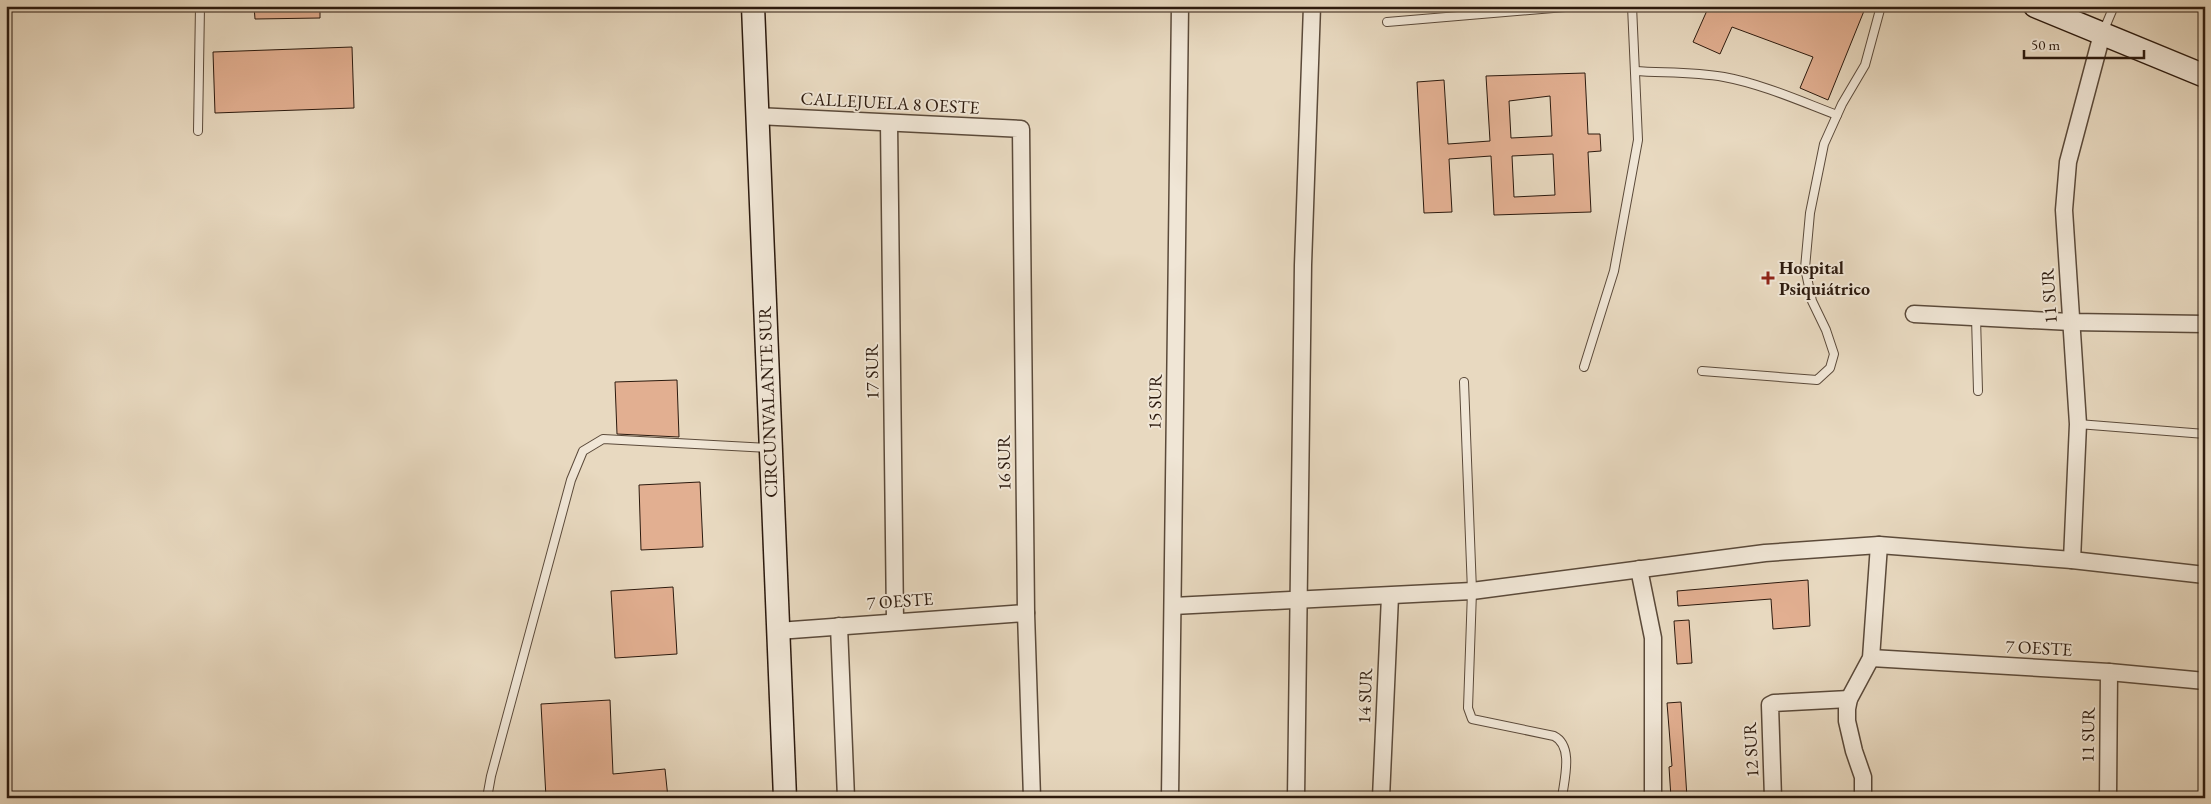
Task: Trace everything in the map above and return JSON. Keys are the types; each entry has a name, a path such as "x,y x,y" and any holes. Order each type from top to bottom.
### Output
{"main road":[{"name":"CIRCUNVALANTE SUR","path":"753,6 785,798"},
{"path":"2035,6 2205,76"}],"street":[{"name":"15 SUR","path":"1170,798 1180,6"},
{"path":"1296,798 1303,265 1312,6"},
{"name":"11 SUR","path":"2072,560 2078,424 2064,210 2068,162 2102,34"},
{"name":"CALLEJUELA 8 OESTE","path":"757,116 1021,129"},
{"name":"17 SUR","path":"889,122 895,622"},
{"name":"16 SUR","path":"1021,129 1026,613 1032,798"},
{"path":"1914,314 2071,322 2205,324"},
{"path":"1173,606 1472,591 1765,554 1880,545 2072,560 2205,575"},
{"path":"1863,798 1864,777 1847,721 1847,709 1849,699 1871,658 1880,545"},
{"path":"1639,569 1652,638 1653,798"},
{"name":"14 SUR","path":"1381,798 1390,596"},
{"name":"7 OESTE","path":"778,631 1026,613"},
{"path":"839,626 846,798"},
{"name":"7 OESTE","path":"1871,658 2109,672 2205,681"},
{"name":"11 SUR","path":"2108,798 2109,672"},
{"name":"12 SUR","path":"1773,798 1770,705 1774,703 1849,699"}],"lane":[{"path":"198,131 200,6"},
{"path":"1387,22 1577,6"},
{"path":"1584,367 1614,271 1638,140 1632,6"},
{"path":"1702,371 1817,380 1830,368 1834,354 1826,330 1812,301 1805,268 1810,213 1824,144 1837,115 1865,65 1881,6"},
{"path":"2102,34 2114,6"},
{"path":"1635,71 1694,74 1725,78 1774,91 1837,115"},
{"path":"1976,317 1978,391"},
{"path":"1464,382 1472,591 1468,708 1472,719 1554,736 1560,739 1566,754 1562,798"},
{"path":"2078,424 2205,434"},
{"path":"487,798 491,776 571,480 583,450 603,439 770,448"}],"building":[{"path":"254,6 320,6 320,18 255,19"},
{"path":"1709,6 1866,6 1828,100 1800,88 1813,57 1732,27 1720,54 1693,42"},
{"path":"352,47 354,108 215,113 213,52"},
{"path":"1585,73 1588,134 1600,134 1601,151 1588,152 1591,212 1494,215 1491,156 1449,159 1452,212 1424,213 1417,82 1444,80 1448,144 1490,141 1486,76","holes":["1550,96 1552,136 1511,138 1509,101","1553,154 1555,195 1514,197 1512,156"]},
{"path":"677,380 679,437 617,434 615,382"},
{"path":"700,482 703,547 641,550 639,485"},
{"path":"1808,580 1810,626 1773,629 1771,599 1678,606 1677,591"},
{"path":"673,587 677,654 615,658 611,591"},
{"path":"1689,620 1692,663 1677,664 1674,621"},
{"path":"610,700 613,774 665,769 668,798 546,798 541,704"},
{"path":"1681,702 1687,798 1671,798 1669,767 1672,766 1667,703"}],"place":[{"name":"Hospital Psiquiátrico","path":"1768,278"}]}
